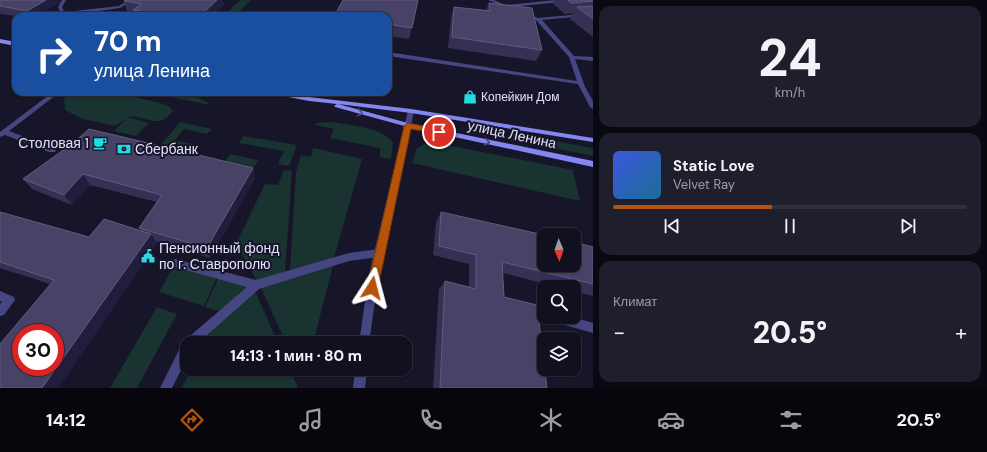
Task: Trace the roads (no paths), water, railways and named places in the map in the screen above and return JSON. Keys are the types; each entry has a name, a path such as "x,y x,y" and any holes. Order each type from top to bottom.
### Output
{"main road":[{"path":"0,41 12,43"},
{"name":"улица Ленина","path":"294,96 408,126 593,164"},
{"name":"улица Ленина","path":"309,99 411,111 593,140"}],"street":[{"path":"62,12 60,7 64,0"},
{"path":"74,12 120,7 132,0"},
{"path":"490,0 538,19 593,14"},
{"path":"504,6 570,0"},
{"path":"538,19 572,57 582,85 593,107"},
{"path":"392,55 593,88"},
{"path":"572,57 593,59"},
{"path":"2,134 52,96"},
{"path":"365,336 379,253 411,111"},
{"path":"2,134 52,150"},
{"path":"198,336 256,285 349,257 379,253"},
{"path":"175,263 256,285"},
{"path":"0,296 10,300 0,311"},
{"path":"579,324 593,328"},
{"path":"166,388 180,360"},
{"path":"359,388 360,376"}],"place":[{"name":"Копейкин Дом","path":"470,97"},
{"name":"Столовая 1","path":"100,143"},
{"name":"Сбербанк","path":"124,149"},
{"name":"Пенсионный фонд по г. Ставрополю","path":"148,256"}]}
